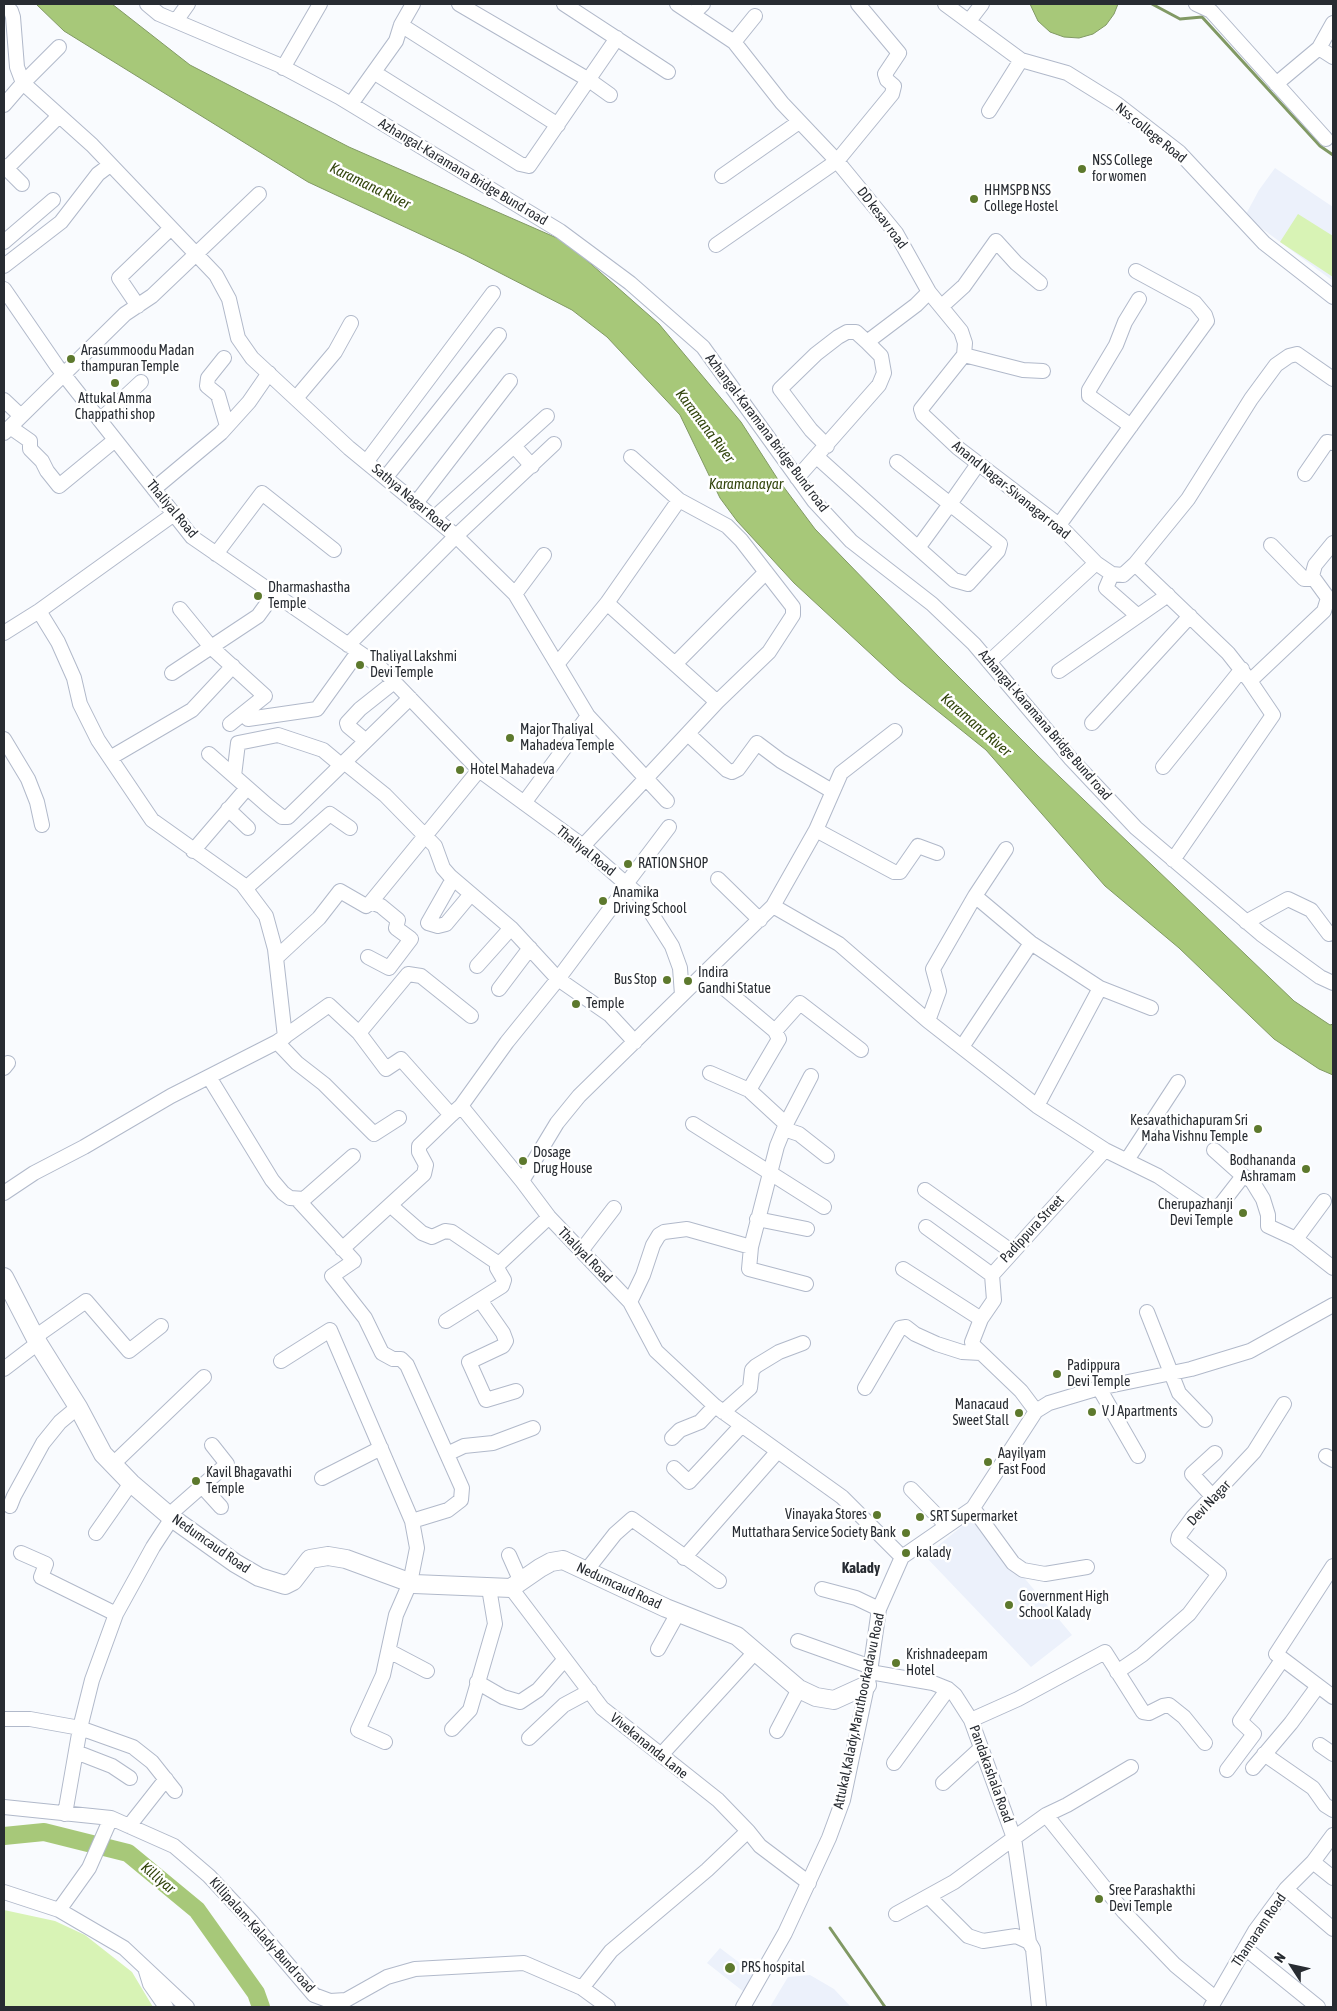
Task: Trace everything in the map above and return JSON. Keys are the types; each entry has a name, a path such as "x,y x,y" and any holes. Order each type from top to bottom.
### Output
{"main road":[{"name":"Nedumcaud Road","path":"4,1277 37,1340 78,1407 103,1454 112,1465 170,1516 235,1563 259,1577 285,1585 293,1581 310,1559 328,1556 346,1559 410,1583 489,1588 516,1585 540,1568 562,1560 678,1613 737,1636 799,1689 816,1697 834,1700 869,1675"}],"street":[{"path":"4,4 11,11 13,17 17,67 23,83"},
{"name":"Azhangal-Karamana Bridge Bund road","path":"147,4 159,14 283,68 351,104 560,231 637,289 703,347 814,501 851,541 932,604 974,644 1071,759 1136,828 1246,922 1320,978 1333,983"},
{"path":"176,21 188,4"},
{"path":"283,68 320,4"},
{"path":"351,104 375,73 396,41 401,25 413,4"},
{"path":"459,4 589,80 610,95"},
{"path":"564,4 668,72"},
{"name":"DD kesav road","path":"677,4 698,9 734,42 799,122 837,161 896,233 928,292"},
{"path":"716,245 837,161 894,90 885,74 899,53 858,4"},
{"name":"Nss college Road","path":"945,4 1021,60 1067,73 1117,104 1179,152 1259,238 1333,297"},
{"path":"969,21 982,4"},
{"path":"1196,4 1211,11 1326,139"},
{"path":"734,42 755,16"},
{"path":"1276,84 1319,48 1333,23"},
{"path":"401,25 558,125"},
{"path":"375,73 520,164 529,166 617,38"},
{"path":"4,105 23,83 59,48"},
{"path":"1319,48 1333,57"},
{"path":"989,110 1021,60"},
{"name":"Sathya Nagar Road","path":"23,83 92,145 195,254 224,288 238,338 252,358 297,397 349,448 456,536 353,648 317,709 248,719 248,710"},
{"path":"22,184 5,167 59,116"},
{"path":"722,176 799,122"},
{"path":"4,266 61,222 98,174 110,165"},
{"path":"115,440 60,486 47,471 42,461 30,449 30,441 7,430 125,314 152,296 259,194"},
{"path":"4,242 53,200"},
{"path":"138,306 119,278 170,229"},
{"path":"942,306 964,286 996,241 1016,263 1040,283"},
{"path":"1059,525 1207,321 1205,315 1195,303 1136,271"},
{"name":"Thaliyal Road","path":"4,290 63,374 192,537 379,666 479,770 584,846 641,897 672,946 680,968 682,995"},
{"path":"867,342 916,305 928,292 962,331 965,344 964,355 1023,370 1043,371"},
{"path":"367,461 492,293"},
{"path":"1130,426 1089,396 1090,390 1116,345 1125,322 1139,299"},
{"path":"297,397 335,352 351,323"},
{"path":"797,478 827,446 879,386 884,374 881,356 856,332 847,332 838,337 816,354 780,389 811,430 827,446"},
{"path":"386,477 499,335"},
{"path":"1138,616 1106,588 1112,574 1123,574 1135,564 1188,499 1276,365 1289,356 1298,354 1333,379"},
{"name":"Anand Nagar-Sivanagar road","path":"964,355 921,409 923,415 978,464 1059,525 1096,564 1112,574"},
{"path":"224,358 208,378 208,386 218,395 227,426"},
{"path":"154,489 227,426 249,402 269,373"},
{"path":"416,503 510,381"},
{"path":"100,420 141,382"},
{"path":"4,400 21,416"},
{"path":"434,518 547,416"},
{"path":"1305,474 1327,442 1333,443"},
{"path":"554,444 456,536 515,594 588,716 667,801"},
{"path":"514,446 532,466"},
{"path":"584,846 717,702 769,652 793,615 790,601 727,526 680,500 631,457"},
{"path":"817,457 954,580 968,584 998,551 1000,544 897,462"},
{"path":"918,548 978,464"},
{"path":"216,554 262,493 334,550"},
{"path":"558,663 607,603 680,500"},
{"path":"4,633 39,612 174,514"},
{"path":"1163,767 1246,675 1324,611 1328,598 1312,576 1315,565 1333,543"},
{"path":"1271,545 1304,578 1314,579"},
{"path":"515,594 544,555"},
{"path":"989,662 1096,564"},
{"path":"1135,564 1190,616 1246,675 1273,715 1173,860"},
{"path":"674,664 766,572"},
{"path":"172,673 258,616 274,594"},
{"path":"1059,672 1168,595"},
{"path":"607,603 717,702"},
{"path":"180,609 211,647 265,696 230,724"},
{"path":"39,612 58,642 74,678 80,704 110,758 152,820 193,851 209,859 246,888 266,916 276,958 281,1039 297,1063 324,1084 374,1134 399,1118"},
{"path":"1092,723 1190,616"},
{"path":"110,758 192,710 233,666"},
{"path":"366,741 348,726 348,723 360,709 394,682"},
{"path":"209,754 282,817 288,817 410,698"},
{"path":"524,803 588,716"},
{"path":"522,1181 557,1123 579,1096 760,920 772,906 816,830 841,773 895,731"},
{"path":"688,734 727,770 732,772 738,769 757,743 780,761 832,792"},
{"path":"234,776 238,743 278,736 323,750 385,795 435,846 443,868 453,880 511,928 558,979 610,1015 635,1042"},
{"path":"4,739 28,779 37,802 42,825"},
{"path":"276,958 319,918 340,891 366,906 371,902 479,770"},
{"path":"193,851 247,788"},
{"path":"228,810 248,828"},
{"path":"246,888 330,814 350,828"},
{"path":"342,1248 424,1174 426,1165 418,1152 419,1146 456,1110 507,1042 558,979 669,828"},
{"path":"816,830 894,872 900,872 918,846 937,853"},
{"path":"928,1021 940,991 933,969 975,896 1006,849"},
{"path":"718,879 760,920"},
{"path":"453,880 428,924 438,926 446,924 471,894"},
{"path":"975,896 1031,943 1100,988 1151,1008"},
{"path":"1246,922 1288,899 1310,910 1329,934"},
{"path":"371,902 381,906 398,920 396,928 411,939 389,968"},
{"path":"772,906 839,944 928,1021 1037,1106 1106,1150 1158,1176 1206,1209 1216,1208 1222,1203 1243,1176"},
{"path":"477,966 511,928"},
{"path":"962,1047 1031,943"},
{"path":"499,989 530,948"},
{"path":"368,957 389,968 403,979"},
{"path":"706,973 779,1036 777,1045 749,1090"},
{"path":"6,1188 281,1039 329,1005 359,1033 408,974 421,976 471,1016"},
{"path":"1037,1106 1100,988"},
{"path":"775,1031 800,1003 861,1050"},
{"name":"Thaliyal Road","path":"359,1033 386,1069 401,1059 456,1110 522,1181 549,1217 630,1302 656,1351 719,1409 842,1497 902,1557"},
{"path":"710,1073 749,1090 785,1127 799,1134 827,1156"},
{"path":"806,1284 749,1269 751,1247 757,1219 785,1127 811,1076"},
{"path":"209,1077 272,1180 283,1193 298,1200 354,1261 332,1276 365,1318 382,1353 393,1359 401,1359 407,1364 462,1488 461,1500 448,1510 412,1521"},
{"path":"1127,1160 1178,1082"},
{"path":"693,1124 824,1207"},
{"name":"Padippura Street","path":"981,1353 972,1342 981,1319 994,1300 992,1275 1011,1251 1106,1150"},
{"path":"1214,1150 1252,1182 1263,1199 1268,1215 1268,1226 1296,1239 1333,1268"},
{"path":"298,1200 304,1199 353,1156"},
{"path":"924,1190 1011,1251"},
{"path":"1296,1239 1324,1202"},
{"path":"390,1204 422,1233 432,1237 445,1231 452,1232 499,1264"},
{"path":"581,1251 614,1208"},
{"path":"446,1321 502,1286 504,1280 497,1268 499,1264 549,1217"},
{"path":"757,1219 807,1228"},
{"path":"926,1227 992,1275"},
{"path":"630,1302 650,1259 653,1245 659,1235 664,1232 687,1229 751,1247"},
{"path":"903,1269 981,1319"},
{"path":"480,1300 503,1333 506,1341 502,1346 469,1362 486,1400 516,1392"},
{"path":"4,1370 37,1340 86,1301 129,1351 161,1326"},
{"path":"902,1557 973,1508 1036,1411 1049,1403 1099,1388 1173,1373 1250,1351 1333,1305"},
{"path":"1147,1312 1173,1373 1179,1393 1205,1420"},
{"path":"865,1388 900,1328 906,1327 915,1334 937,1344 962,1352 981,1353 1021,1391 1036,1411"},
{"path":"281,1361 330,1330 412,1521 417,1548 410,1583 396,1615 383,1675 358,1730 386,1742"},
{"path":"672,1438 680,1430 700,1422 750,1388 752,1370 756,1366 779,1352 803,1343"},
{"path":"112,1465 204,1377"},
{"path":"1099,1388 1138,1456"},
{"name":"Devi Nagar","path":"1117,1672 1142,1655 1190,1614 1219,1574 1178,1540 1179,1536 1193,1517 1254,1452 1284,1404"},
{"path":"10,1506 44,1443 60,1422 78,1407"},
{"path":"674,1468 689,1482 742,1425"},
{"path":"447,1454 464,1446 492,1443 532,1428"},
{"path":"65,1814 80,1728 92,1680 116,1614 170,1516 201,1485 227,1464 212,1445"},
{"path":"322,1478 381,1448"},
{"path":"684,1558 778,1451"},
{"path":"1213,1497 1192,1474 1215,1453"},
{"path":"96,1533 131,1483"},
{"path":"201,1485 221,1507"},
{"path":"911,1489 946,1526"},
{"path":"973,1508 1013,1563 1023,1570 1045,1574 1087,1567"},
{"path":"586,1572 615,1534 632,1519 684,1558 719,1581"},
{"path":"20,1553 46,1564 41,1577 116,1614"},
{"name":"Vivekananda Lane","path":"508,1555 516,1585 565,1658 602,1708 718,1800 760,1846 809,1883"},
{"name":"Attukal,Kalady,Maruthoorkadavu Road","path":"744,2007 785,1934 809,1883 843,1800 869,1675 879,1609 902,1557"},
{"path":"1333,1566 1276,1654 1333,1698"},
{"path":"452,1728 470,1710 495,1624 489,1588"},
{"path":"822,1590 856,1598 879,1609"},
{"path":"658,1649 678,1613"},
{"name":"Pandakashala Road","path":"798,1641 869,1675 933,1683 948,1689 964,1705 971,1720 1014,1838 1046,1815 1067,1805 1130,1767"},
{"path":"389,1651 428,1671"},
{"path":"661,1755 756,1651"},
{"path":"971,1720 1018,1699 1105,1652 1143,1712 1149,1713 1163,1706 1169,1706 1184,1717 1205,1743"},
{"path":"477,1682 503,1697 520,1702 538,1690 565,1658"},
{"path":"1226,1770 1254,1734 1240,1721 1282,1660"},
{"path":"1253,1768 1291,1723 1318,1686"},
{"path":"777,1731 799,1689"},
{"path":"894,1763 948,1689"},
{"path":"529,1738 564,1705 590,1691"},
{"path":"4,1719 30,1719 80,1728 133,1746 152,1762 175,1791"},
{"path":"1320,1745 1333,1754"},
{"path":"943,1783 980,1749"},
{"path":"76,1752 112,1766 130,1778"},
{"path":"1264,1754 1313,1788 1325,1805 1333,1810"},
{"path":"129,1826 166,1779"},
{"name":"Killipalam-Kalady-Bund road","path":"4,1807 65,1814 87,1814 111,1818 174,1846 209,1876 252,1921 314,1995 330,2001 346,2000 387,1977 415,1969 524,1963 582,1988 608,2007"},
{"path":"1046,1815 1130,1918 1213,2003"},
{"path":"59,1910 89,1868 111,1818"},
{"path":"582,1988 611,1951 707,1870 748,1831"},
{"name":"Thamaram Road","path":"1213,2003 1245,1948 1286,1889 1313,1862 1333,1835"},
{"path":"896,1914 954,1882 1014,1838 1028,1942 1033,1949 1039,2007"},
{"path":"1313,1862 1333,1878"},
{"path":"1286,1889 1333,1928"},
{"path":"4,1892 59,1910 124,1948 186,2007"},
{"path":"929,1897 968,1936 983,1941 1016,1936 1028,1942"},
{"path":"1245,1948 1318,2007"},
{"path":"144,1966 150,1984 166,2007"}],"shaded area":[{"path":"1275,168 1333,207 1333,281 1245,216 1259,190"},
{"path":"1298,214 1333,236 1333,277 1280,242"},
{"name":"Government High School Kalady","path":"971,1519 1021,1574 1072,1635 1031,1667 925,1556"},
{"path":"4,1910 55,1921 85,1935 132,1972 153,2007 4,2007"},
{"name":"PRS hospital","path":"720,1948 753,1973 744,1992 707,1963"},
{"path":"810,1975 834,1989 851,2007 770,2007 788,1977"}],"water":[{"name":"Karamanayar","path":"36,4 112,4 190,65 349,147 566,242 659,324 741,422 777,478 815,529 938,656 1038,756 1294,1001 1330,1025 1333,1024 1333,1075 1319,1069 1274,1039 1179,948 1105,886 986,750 899,680 794,583 737,521 720,498 680,415 607,337 572,310 465,255 308,182 64,31"},
{"path":"1030,4 1118,4 1106,25 1093,34 1079,38 1064,37 1050,32 1038,21"}],"waterway":[{"path":"1152,4 1180,19 1202,17 1320,146 1333,155"},
{"name":"Killiyar","path":"4,1836 44,1832 128,1853 197,1910 256,1993 261,2007"},
{"path":"830,1928 885,2007"}],"place":[{"name":"NSS College for women","path":"1082,169"},
{"name":"HHMSPB NSS College Hostel","path":"974,199"},
{"name":"Arasummoodu Madan thampuran Temple","path":"71,359"},
{"name":"Attukal Amma Chappathi shop","path":"115,383"},
{"name":"Dharmashastha Temple","path":"258,596"},
{"name":"Thaliyal Lakshmi Devi Temple","path":"360,665"},
{"name":"Major Thaliyal Mahadeva Temple","path":"510,738"},
{"name":"Hotel Mahadeva","path":"460,770"},
{"name":"RATION SHOP","path":"628,864"},
{"name":"Anamika Driving School","path":"603,901"},
{"name":"Bus Stop","path":"667,980"},
{"name":"Indira Gandhi Statue","path":"688,981"},
{"name":"Temple","path":"576,1004"},
{"name":"Kesavathichapuram Sri Maha Vishnu Temple","path":"1258,1129"},
{"name":"Dosage Drug House","path":"523,1161"},
{"name":"Bodhananda Ashramam","path":"1306,1169"},
{"name":"Cherupazhanji Devi Temple","path":"1243,1213"},
{"name":"Padippura Devi Temple","path":"1057,1374"},
{"name":"V J Apartments","path":"1092,1412"},
{"name":"Manacaud Sweet Stall","path":"1019,1413"},
{"name":"Aayilyam Fast Food","path":"988,1462"},
{"name":"Kavil Bhagavathi Temple","path":"196,1481"},
{"name":"Vinayaka Stores","path":"877,1515"},
{"name":"SRT Supermarket","path":"920,1517"},
{"name":"Muttathara Service Society Bank","path":"906,1533"},
{"name":"kalady","path":"906,1553"},
{"name":"Government High School Kalady","path":"1009,1605"},
{"name":"Krishnadeepam Hotel","path":"896,1663"},
{"name":"Sree Parashakthi Devi Temple","path":"1099,1899"},
{"name":"PRS hospital","path":"730,1968"}],"district":[{"name":"Kalady","path":"861,1568"}],"water label":[{"name":"Karamana River","path":"370,186"},
{"name":"Karamana River","path":"705,426"},
{"name":"Karamana River","path":"976,725"}]}
